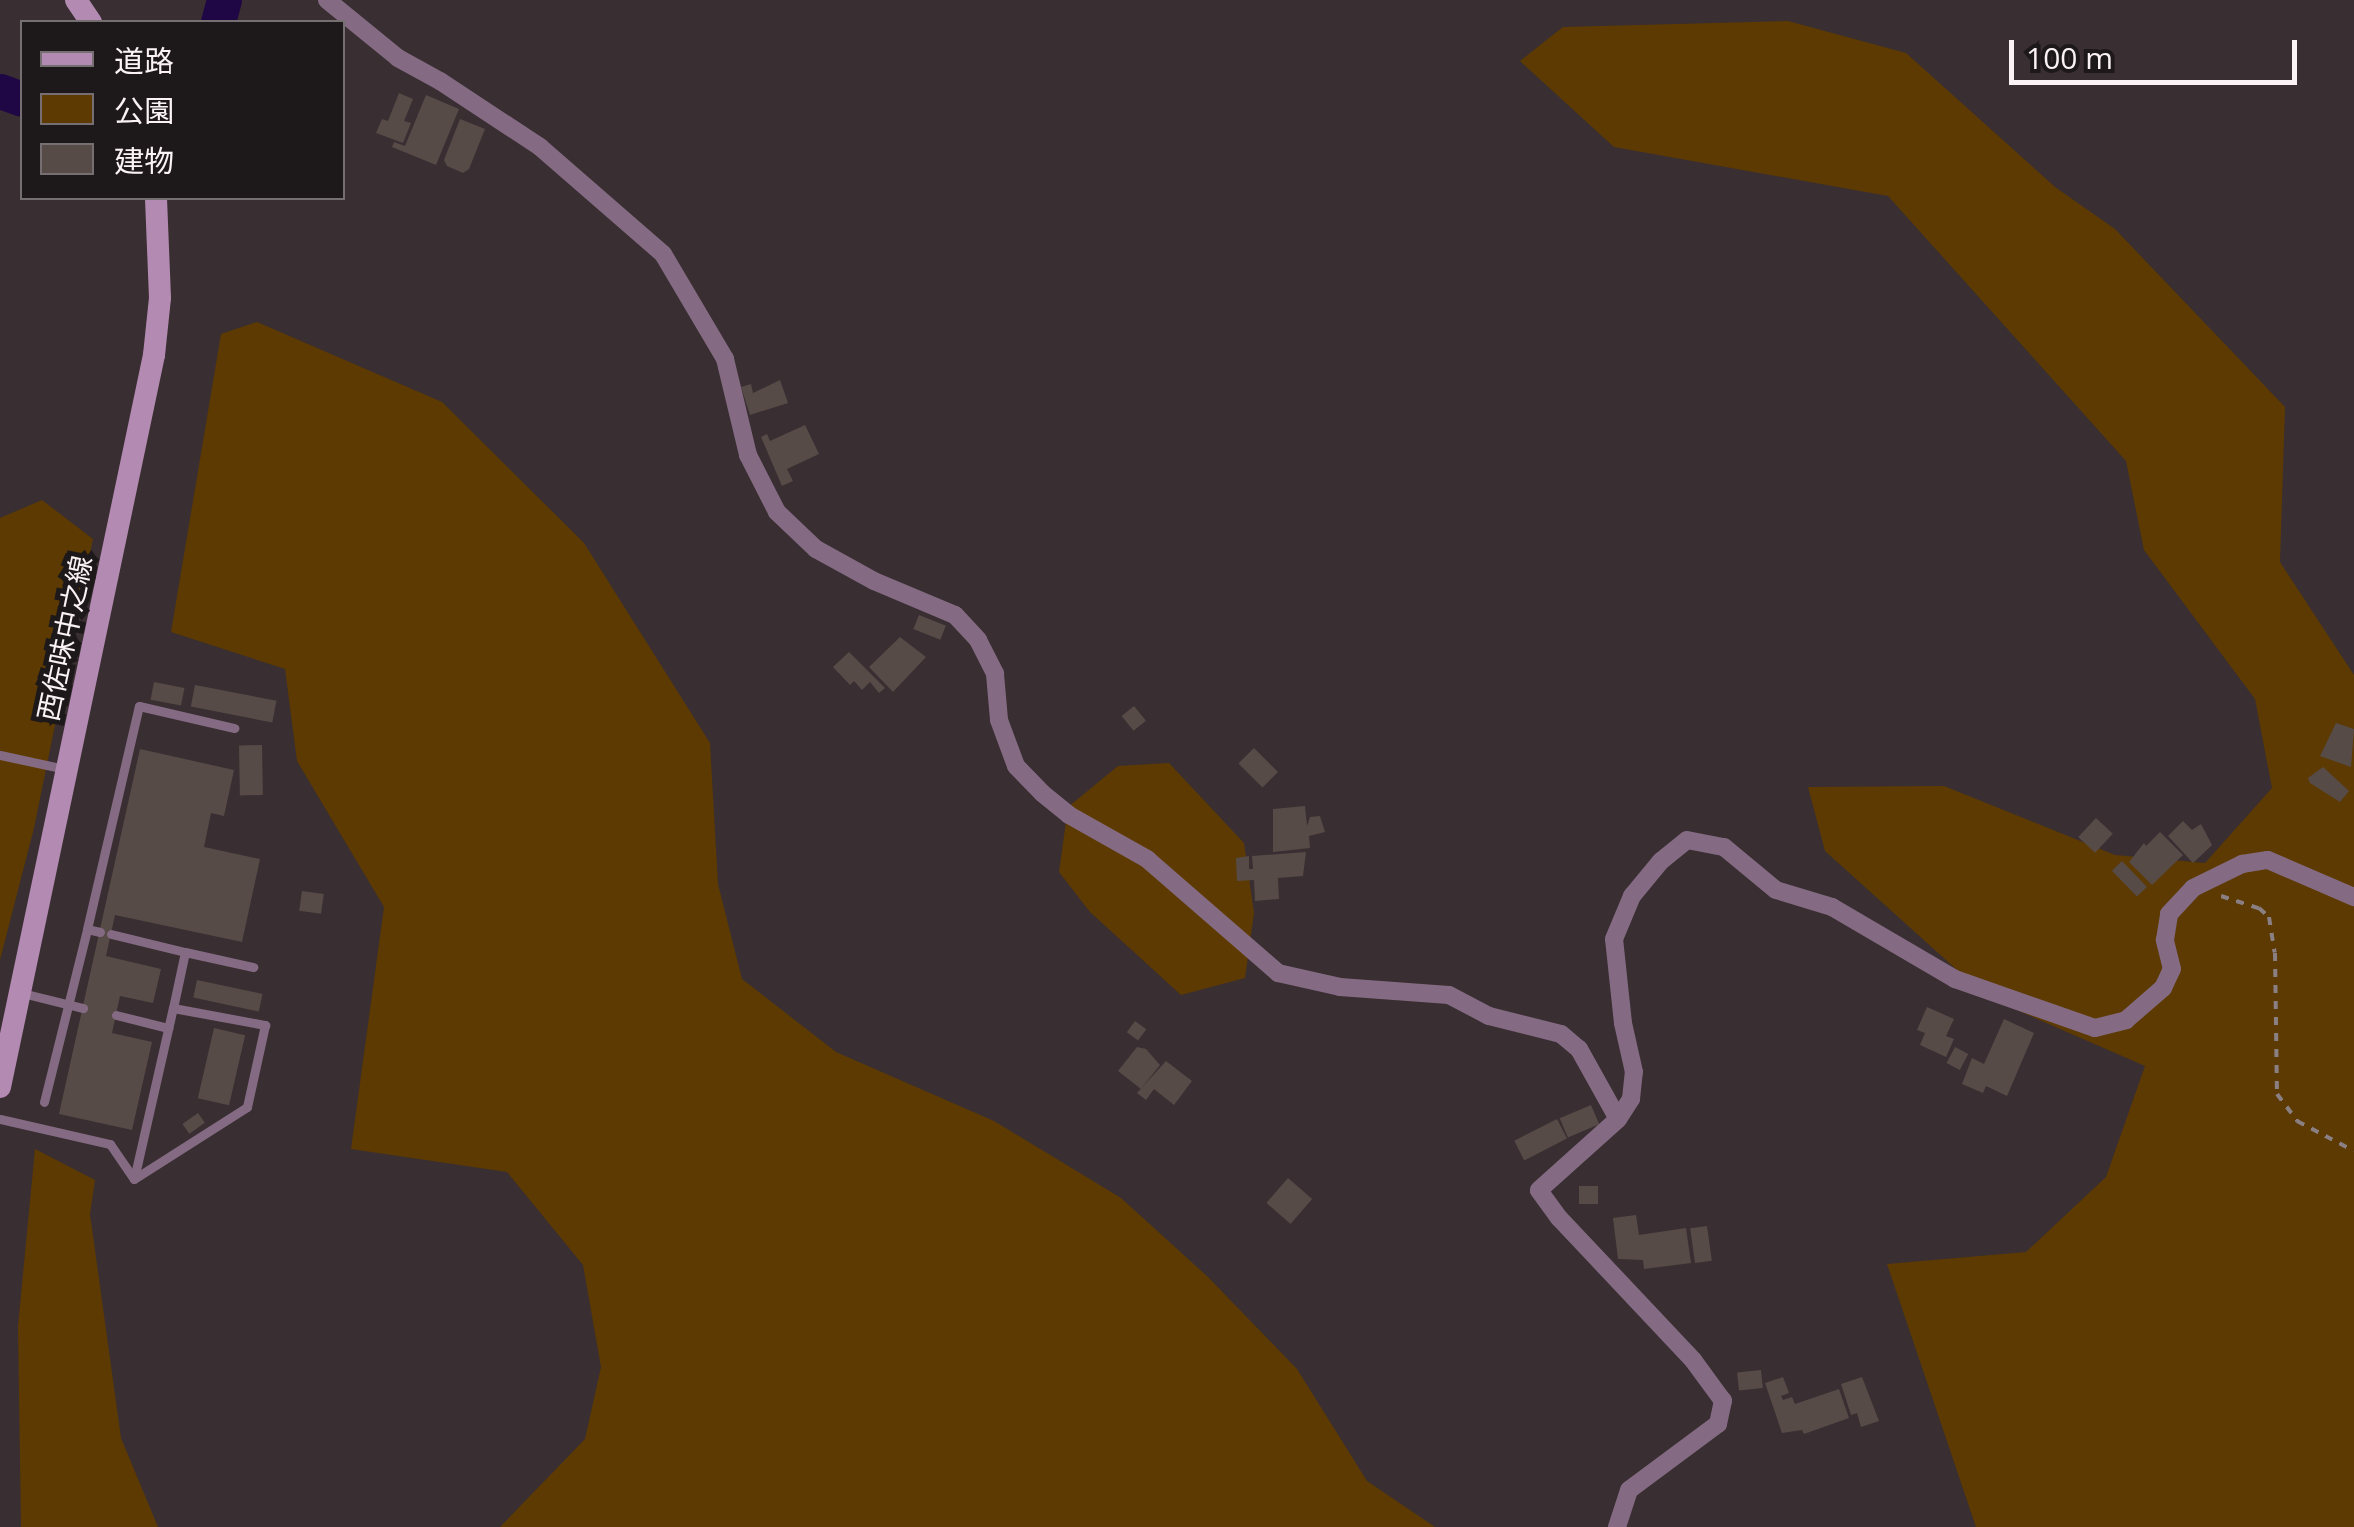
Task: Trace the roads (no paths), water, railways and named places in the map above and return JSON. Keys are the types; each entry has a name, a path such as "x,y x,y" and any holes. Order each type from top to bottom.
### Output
{"main road":[{"name":"西佐味中之線","path":"0,1087 154,356 160,298 156,200"}],"street":[{"path":"327,0 398,58 540,147 663,254 691,295 725,360 748,455 777,512 816,549 874,581 956,615 978,640 995,674 999,720 1016,766 1042,794 1069,815 1147,859 1278,974 1340,987 1449,995 1489,1016 1561,1034 1579,1049 1618,1120"},
{"path":"1617,1527 1629,1490 1718,1424 1722,1400 1692,1360 1572,1232 1539,1190 1618,1120 1636,1088 1623,1023 1614,939 1632,896 1661,861 1688,840 1724,847 1776,890 1832,906 1955,979 2095,1028 2126,1020 2163,988 2172,968 2165,940 2169,914 2192,888 2242,864 2268,860 2354,897"}],"lane":[{"path":"44,1102 139,706 234,728"},
{"path":"0,755 68,769"},
{"path":"86,929 254,966"},
{"path":"134,1178 186,952"},
{"path":"19,993 82,1008"},
{"path":"134,1178 247,1107 265,1024 173,1008"},
{"path":"116,1015 168,1028"},
{"path":"0,1118 110,1144 134,1178"}],"waterway":[{"path":"219,20 224,0"},
{"path":"0,91 20,98"}]}
